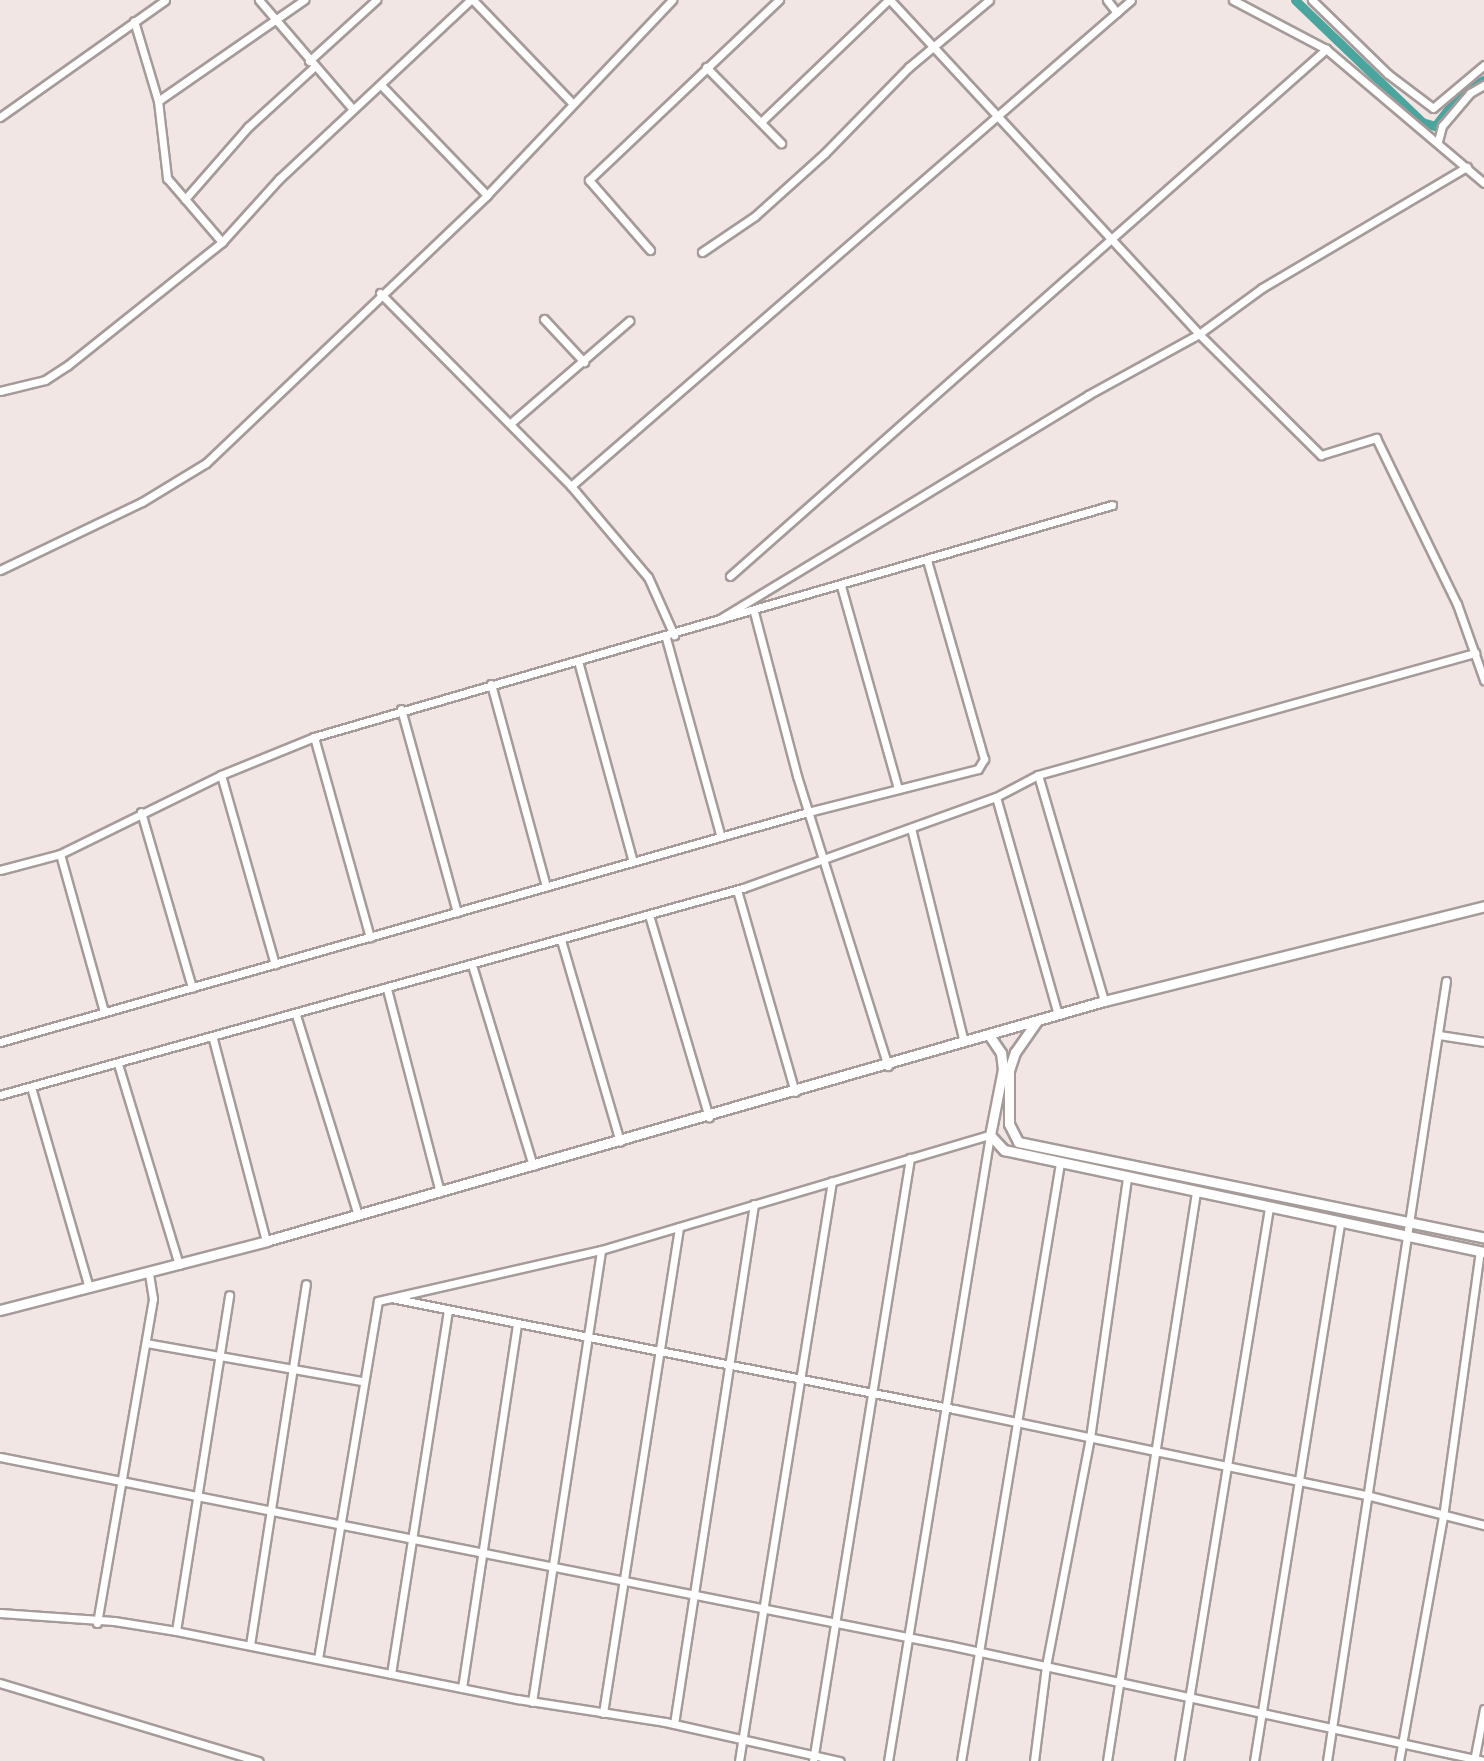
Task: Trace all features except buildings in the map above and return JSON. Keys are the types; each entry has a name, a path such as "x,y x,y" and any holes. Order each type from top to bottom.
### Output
{"street":[{"path":"0,117 165,0"},
{"path":"260,0 311,64 352,108"},
{"path":"158,101 277,21 304,0"},
{"path":"184,199 248,127 375,0"},
{"path":"0,391 45,380 68,365 222,242 352,108 382,86 472,0 571,102"},
{"path":"0,570 142,502 206,463 248,427 380,293 487,195 571,102 672,0"},
{"path":"650,250 590,180 706,67 779,0"},
{"path":"761,122 889,0 1109,238 1174,302 1199,334 1321,455 1376,438 1457,604 1484,680"},
{"path":"702,252 755,216 825,153 932,47 989,0"},
{"path":"1107,0 1117,13"},
{"path":"571,486 1000,118 1131,0"},
{"path":"1233,0 1326,49 1438,141 1484,183"},
{"path":"1312,0 1388,74 1433,108 1484,65"},
{"path":"134,21 158,101 167,177 222,242"},
{"path":"730,576 1109,238 1326,49"},
{"path":"706,67 781,143"},
{"path":"1438,141 1442,126 1470,93 1484,85"},
{"path":"382,86 487,195"},
{"path":"708,626 1088,395 1199,334 1262,288 1467,167"},
{"path":"380,293 512,422 571,486 648,577 675,635"},
{"path":"544,318 584,362"},
{"path":"512,422 629,321"},
{"path":"0,870 60,854 141,812 314,737 401,709 708,626 1112,505"},
{"path":"0,1042 808,812 978,769 984,759 927,560"},
{"path":"841,586 898,789"},
{"path":"754,612 822,860 888,1066"},
{"path":"666,638 721,837"},
{"path":"0,1095 213,1039 737,890 996,797 1038,775 1475,653"},
{"path":"578,661 633,862"},
{"path":"491,684 546,887"},
{"path":"401,709 457,912"},
{"path":"314,737 370,937"},
{"path":"222,775 275,964"},
{"path":"1038,775 1104,1001"},
{"path":"996,797 1058,1014"},
{"path":"141,812 192,988"},
{"path":"910,828 964,1042"},
{"path":"60,854 104,1012"},
{"path":"737,890 795,1092"},
{"path":"0,1310 179,1265 710,1117 1104,1001 1484,906"},
{"path":"649,915 710,1117"},
{"path":"561,940 620,1142"},
{"path":"472,965 533,1166"},
{"path":"1327,1761 1370,1496 1446,981"},
{"path":"387,989 440,1192"},
{"path":"297,1015 358,1215"},
{"path":"1037,1021 1010,1065 1008,1124 1018,1142 1484,1238"},
{"path":"888,1761 943,1407 1003,1069 1001,1053 989,1035"},
{"path":"1439,1035 1484,1042"},
{"path":"213,1039 266,1241"},
{"path":"118,1064 179,1265"},
{"path":"31,1087 89,1288"},
{"path":"318,1659 375,1305 387,1297 601,1250 990,1135"},
{"path":"990,1135 1004,1150 1340,1224 1482,1252 1443,1517 1399,1761"},
{"path":"813,1758 910,1158"},
{"path":"962,1761 982,1652 1015,1422 1060,1163"},
{"path":"1034,1761 1046,1666 1089,1438 1127,1177"},
{"path":"739,1761 802,1380 832,1181"},
{"path":"1107,1761 1118,1681 1158,1452 1196,1192"},
{"path":"674,1724 697,1596 754,1204"},
{"path":"1179,1761 1269,1208"},
{"path":"1254,1761 1340,1224"},
{"path":"603,1713 679,1227"},
{"path":"532,1702 601,1250"},
{"path":"97,1623 153,1299 149,1273"},
{"path":"250,1645 306,1284"},
{"path":"176,1631 200,1497 230,1295"},
{"path":"387,1297 943,1407 1370,1496 1443,1517 1484,1525"},
{"path":"391,1674 448,1310"},
{"path":"462,1688 517,1324"},
{"path":"146,1343 361,1381"},
{"path":"0,1456 340,1526 982,1652 1332,1726 1401,1745 1484,1761"},
{"path":"0,1613 97,1623 114,1621 176,1631 532,1702 674,1724 813,1758 840,1761"},
{"path":"0,1683 258,1761"},
{"path":"1474,1760 1484,1709"}],"waterway":[{"path":"1295,0 1422,122 1435,126 1462,91 1484,80"}]}
